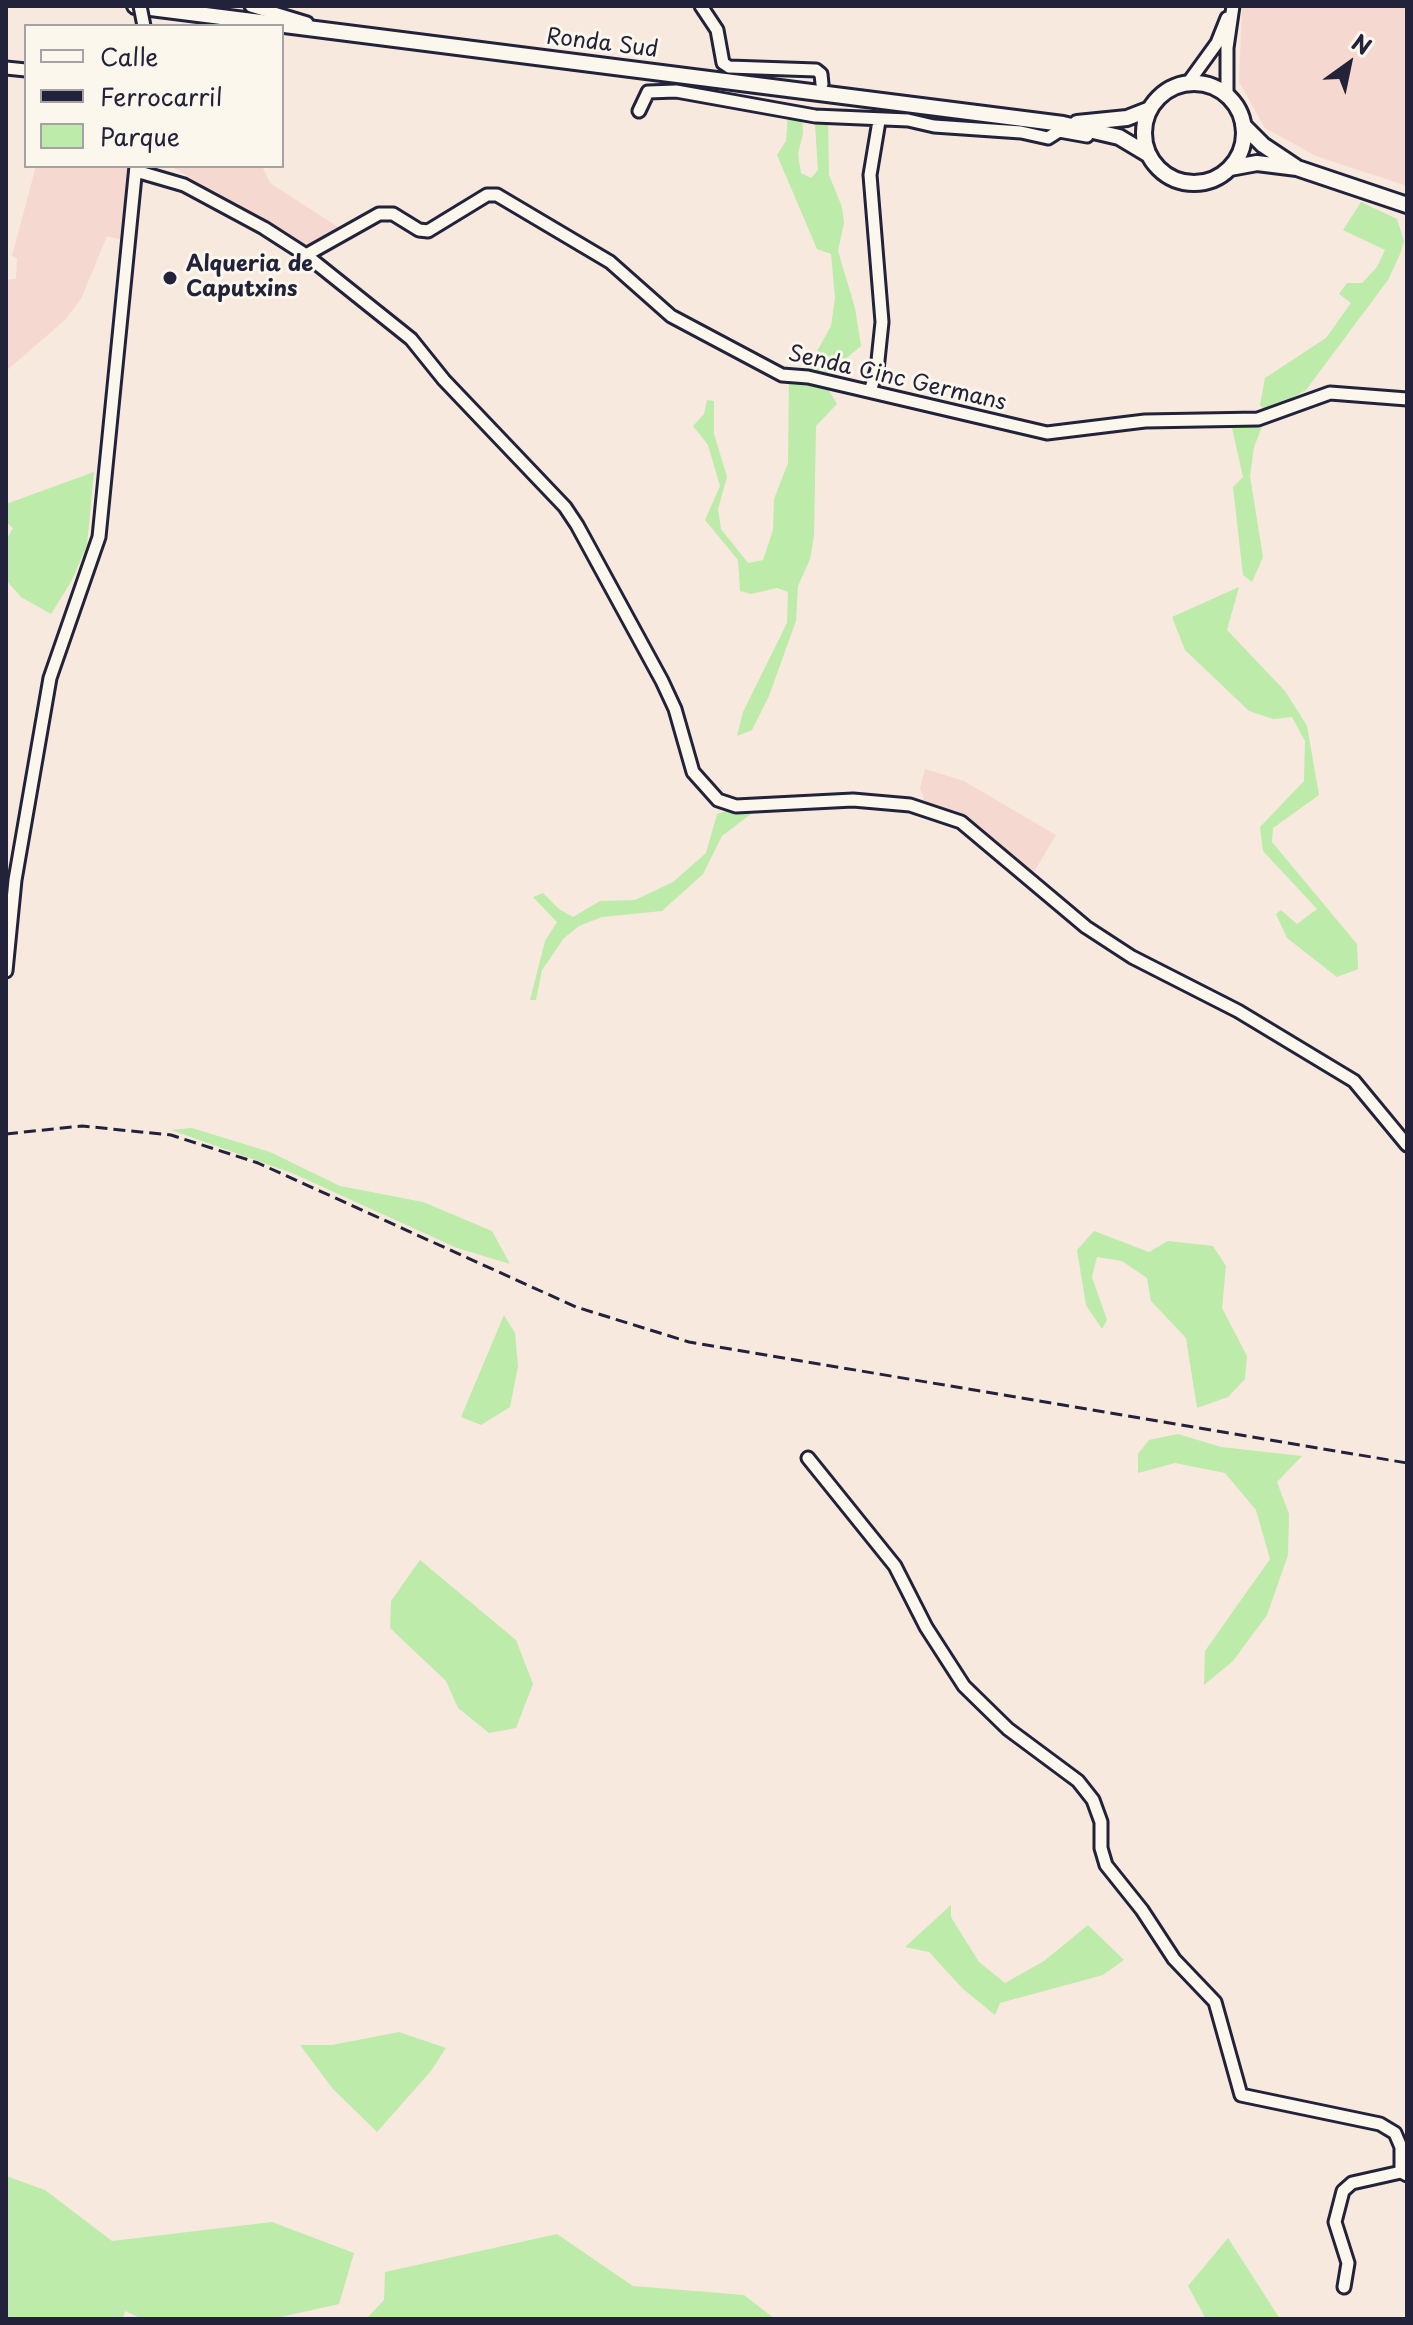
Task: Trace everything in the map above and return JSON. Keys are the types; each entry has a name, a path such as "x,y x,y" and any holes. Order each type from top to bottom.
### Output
{"main road":[{"name":"Ronda Sud","path":"138,6 271,24"},
{"name":"Ronda Sud","path":"284,26 1063,124"},
{"path":"1149,155 1145,124 1150,109 1160,96 1188,83 1202,83 1227,95 1238,109 1244,140 1230,168"},
{"path":"1063,124 1127,118 1150,109"},
{"path":"1063,124 1119,137 1149,155 1171,177 1187,182 1217,177 1230,168 1257,163 1297,168 1407,205"},
{"path":"1243,125 1263,145 1297,168"}],"street":[{"path":"251,6 338,33"},
{"path":"701,6 717,30 723,63 729,67 816,70 821,74 822,84"},
{"path":"1188,83 1217,43 1232,6"},
{"path":"1227,95 1227,48 1232,6"},
{"path":"639,111 648,92 658,90 705,94 815,116 1021,132 1048,138 1059,131 1092,137 1119,137"},
{"path":"815,116 819,100"},
{"path":"870,391 879,361 882,322 870,175 879,121"},
{"path":"6,971 15,880 50,678 99,537 136,169 184,185 228,207 306,255 411,339 444,380 565,507 662,681 675,709 693,772 718,800 736,806 853,800 910,805 961,822 1086,927 1132,957 1238,1011 1354,1081 1407,1145"},
{"name":"Senda Cinc Germans","path":"306,255 379,214 393,214 419,230 428,231 487,195 497,195 610,262 671,316 763,368 782,375 808,377 1053,434 1145,421 1258,419 1330,393 1407,399"},
{"path":"808,1458 895,1566 932,1637 964,1686 1008,1729 1078,1781 1093,1800 1101,1822 1101,1848 1106,1865 1142,1910 1174,1959 1215,2002 1241,2095 1380,2124 1395,2133 1401,2147 1404,2173 1352,2183 1343,2191 1335,2222 1348,2263 1344,2287"}],"shaded area":[{"path":"1242,6 1407,6 1407,186 1316,156 1265,128 1239,82"},
{"path":"35,168 129,168 122,240 107,236 81,299 65,320 6,371 6,280 16,279 17,258 12,256"},
{"path":"174,168 263,168 270,183 338,227 305,248"},
{"path":"925,769 964,781 1056,835 1032,875 977,826 951,812 922,803 924,798 920,789"}],"green space":[{"path":"788,114 802,117 803,133 798,154 801,173 811,178 818,170 815,125 828,119 829,175 842,207 844,223 838,251 855,308 861,346 825,376 807,369 831,326 835,298 831,254 817,249 777,155 786,141"},
{"path":"1361,202 1397,219 1404,241 1401,252 1388,280 1306,390 1267,412 1260,405 1265,378 1326,338 1351,303 1339,294 1347,283 1362,283 1377,267 1385,250 1343,230"},
{"path":"789,379 825,384 837,404 816,426 814,536 810,559 798,586 796,621 769,696 752,730 737,736 743,712 787,623 788,592 777,588 751,594 740,591 738,560 705,520 720,486 708,445 693,426 704,414 707,400 714,401 714,434 727,477 718,509 721,529 748,563 763,560 773,530 774,499 788,463"},
{"path":"1263,424 1254,447 1250,476 1263,557 1252,582 1243,575 1233,487 1243,477 1232,428"},
{"path":"94,472 87,545 71,582 51,614 21,597 6,580 6,540 13,528 6,522 6,504"},
{"path":"1239,587 1227,630 1285,691 1307,726 1319,795 1273,828 1272,842 1357,944 1358,969 1337,977 1287,938 1276,914 1281,910 1297,924 1317,909 1263,851 1260,827 1304,781 1305,741 1292,717 1273,719 1249,711 1185,650 1172,617"},
{"path":"730,810 751,814 722,836 703,874 662,911 602,917 579,926 564,938 542,970 536,1000 530,1000 545,941 557,922 533,897 543,893 559,909 573,917 600,901 635,900 673,882 706,853 717,814"},
{"path":"192,1128 270,1152 340,1186 423,1202 492,1231 510,1264 457,1248 292,1173 171,1130"},
{"path":"1094,1231 1149,1252 1168,1241 1213,1246 1226,1266 1222,1308 1247,1356 1245,1379 1228,1397 1197,1408 1186,1338 1151,1301 1147,1278 1122,1261 1097,1257 1092,1277 1107,1320 1102,1329 1086,1305 1077,1250"},
{"path":"504,1315 515,1333 518,1366 510,1407 481,1425 461,1417"},
{"path":"1178,1434 1221,1447 1302,1456 1277,1482 1289,1514 1288,1555 1267,1615 1233,1661 1204,1685 1205,1651 1270,1559 1256,1510 1225,1473 1175,1463 1138,1473 1138,1454 1149,1440"},
{"path":"420,1560 516,1640 533,1684 516,1728 489,1733 458,1708 446,1681 390,1628 391,1601"},
{"path":"951,1905 951,1917 979,1962 1005,1983 1044,1961 1088,1925 1124,1960 1103,1975 1000,2003 995,2015 963,1989 929,1952 905,1947"},
{"path":"399,2032 446,2048 431,2071 377,2132 333,2089 300,2045 332,2045"},
{"path":"6,2176 45,2190 112,2241 272,2222 354,2253 339,2304 272,2319 142,2319 125,2311 123,2319 6,2319"},
{"path":"557,2234 633,2286 744,2295 775,2319 366,2319 384,2300 385,2272"},
{"path":"1228,2238 1280,2319 1206,2319 1188,2286"}],"railway":[{"path":"6,1134 82,1126 171,1135 258,1163 576,1307 689,1342 1407,1463"}],"place":[{"name":"Alqueria de Caputxins","path":"170,278"}]}
